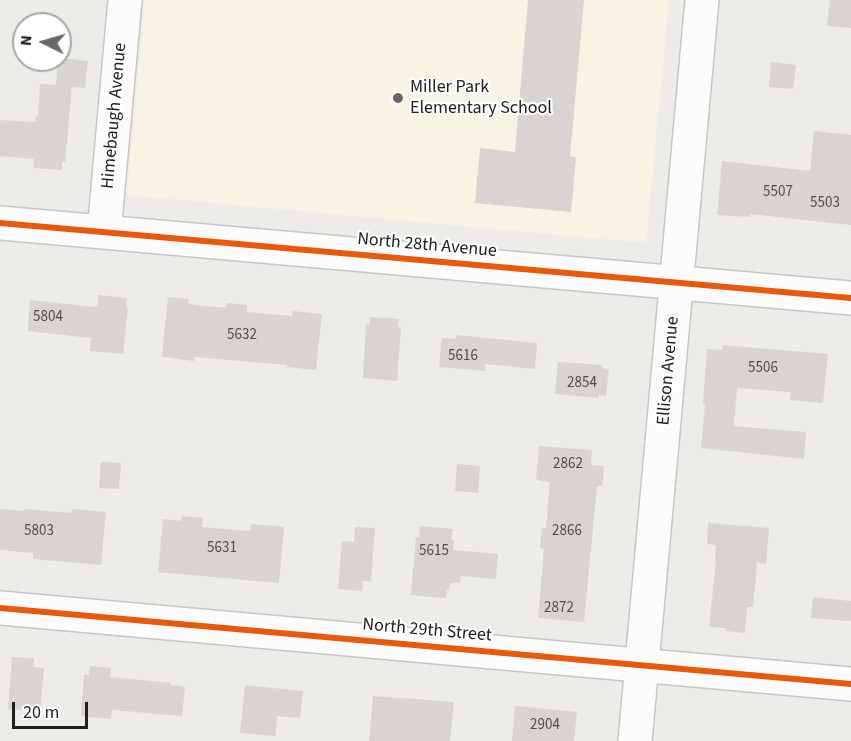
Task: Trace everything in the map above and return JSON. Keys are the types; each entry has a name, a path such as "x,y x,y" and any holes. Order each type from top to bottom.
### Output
{"street":[{"name":"Himebaugh Avenue","path":"104,232 125,0"},
{"name":"Ellison Avenue","path":"635,741 702,0"},
{"name":"North 28th Avenue","path":"0,223 851,298"},
{"name":"North 29th Street","path":"0,608 851,684"}],"shaded area":[{"name":"Miller Park Elementary School","path":"145,0 669,0 646,243 127,195"}],"building":[{"path":"528,0 584,0 570,156 576,157 571,212 475,203 480,148 515,152"},
{"path":"830,0 851,0 851,28 827,26"},
{"path":"72,59 88,61 85,88 72,87 65,162 62,162 62,170 33,168 34,159 0,156 0,120 35,122 36,115 38,116 40,84 56,85 57,72 72,72"},
{"path":"771,62 796,65 793,89 769,87"},
{"path":"814,131 851,135 851,225 750,214 750,217 717,215 722,161 810,171"},
{"path":"98,295 127,298 123,354 90,351 91,338 28,331 30,300 94,307 97,306"},
{"path":"168,297 189,299 188,304 226,308 227,303 247,305 247,312 292,316 293,311 322,314 316,370 287,367 287,365 195,357 194,361 162,357"},
{"path":"370,317 399,319 398,327 401,327 397,381 363,378 366,324 370,325"},
{"path":"456,335 537,343 535,369 485,364 485,371 439,367 442,338 456,339"},
{"path":"723,345 828,354 823,403 790,400 791,392 737,388 734,426 806,432 804,459 701,448 707,349 722,350"},
{"path":"558,362 602,365 602,368 609,369 606,396 599,395 599,398 555,394"},
{"path":"539,446 592,450 591,465 604,466 602,486 597,486 584,622 538,618 544,549 540,548 542,528 546,528 550,482 536,480"},
{"path":"101,462 121,463 119,489 99,488"},
{"path":"457,464 480,466 478,493 455,491"},
{"path":"0,509 71,513 72,509 106,512 101,565 33,559 33,553 0,550"},
{"path":"182,516 203,518 202,527 250,531 251,524 284,527 279,583 158,572 163,519 181,521"},
{"path":"708,523 769,528 766,564 757,563 753,607 747,607 745,633 726,631 726,628 709,627 716,545 707,544"},
{"path":"420,526 453,529 451,540 454,541 453,550 498,554 496,579 461,576 460,583 450,583 446,598 411,595 416,537 419,537"},
{"path":"355,527 375,528 371,581 363,581 362,591 338,589 342,541 354,542"},
{"path":"813,597 851,601 851,621 811,618"},
{"path":"12,657 34,658 34,667 44,668 40,712 8,709"},
{"path":"90,666 111,668 110,677 171,683 171,685 185,687 182,716 112,710 111,719 81,716 84,675 89,675"},
{"path":"245,685 303,691 300,718 277,716 275,736 240,733"},
{"path":"373,696 454,702 450,741 369,741"},
{"path":"515,706 577,712 574,741 512,741"}],"cycle path":[{"path":"0,223 851,298"},
{"path":"0,608 851,684"}],"place":[{"name":"Miller Park Elementary School","path":"398,98"}]}
